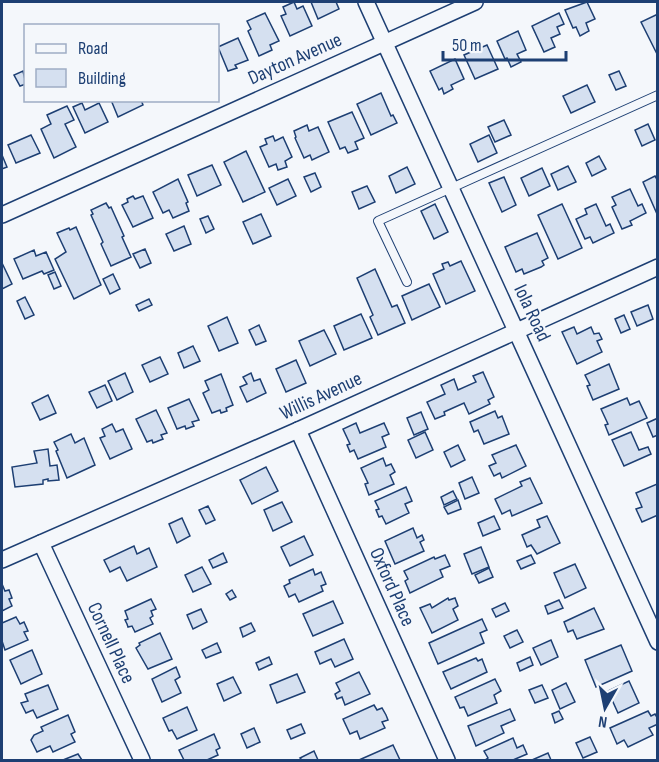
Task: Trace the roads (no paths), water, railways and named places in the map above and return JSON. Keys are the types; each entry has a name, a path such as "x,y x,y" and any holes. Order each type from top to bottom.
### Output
{"street":[{"name":"Iola Road","path":"366,2 657,642"},
{"name":"Dayton Avenue","path":"2,215 475,2"},
{"name":"Willis Avenue","path":"2,561 657,267"},
{"name":"Oxford Place","path":"298,430 447,760"},
{"name":"Cornell Place","path":"41,543 142,760"}],"lane":[{"path":"407,282 378,221 657,95"}]}
